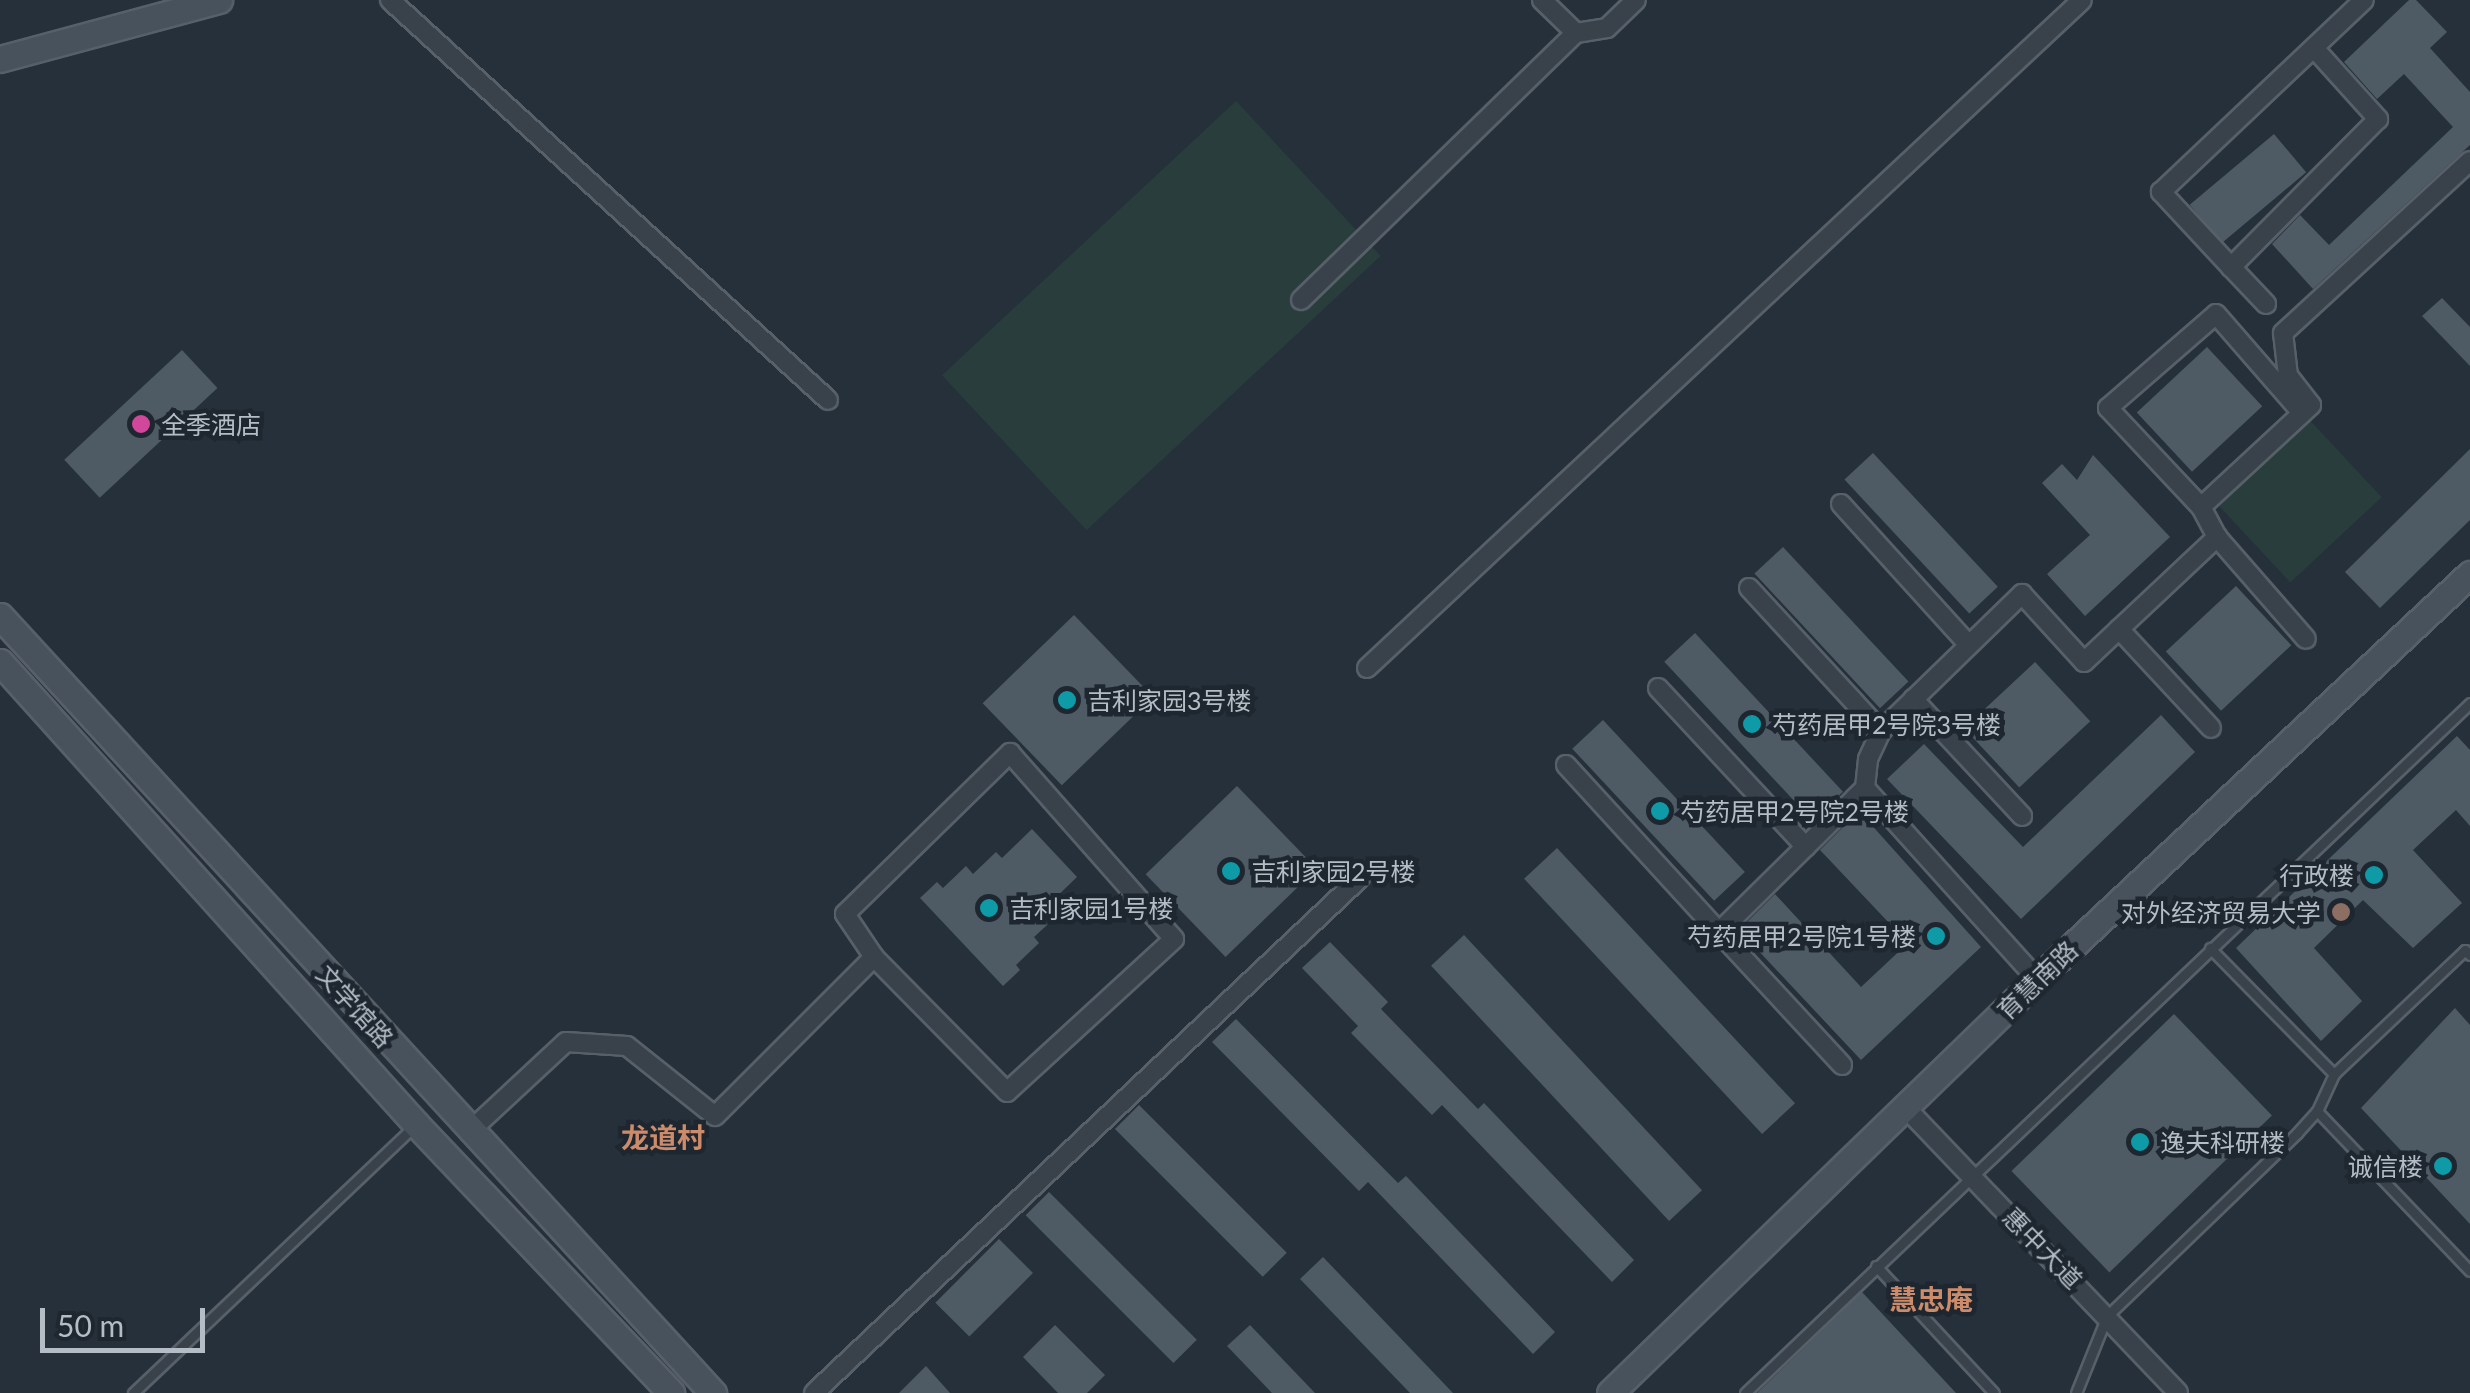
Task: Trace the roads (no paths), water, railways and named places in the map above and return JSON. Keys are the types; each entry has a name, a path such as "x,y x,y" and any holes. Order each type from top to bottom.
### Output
{"main road":[{"path":"0,59 218,0"},
{"name":"育慧南路","path":"1610,1393 2037,979 2470,574"},
{"name":"文学馆路","path":"0,616 712,1393"},
{"name":"文学馆路","path":"0,662 416,1124 671,1393"}],"street":[{"path":"390,0 828,400"},
{"path":"1542,0 1576,33"},
{"path":"1301,300 1576,33 1607,28 1636,0"},
{"path":"1367,668 2082,0"},
{"path":"2266,304 2160,192 2364,0"},
{"path":"2231,267 2378,119 2314,48"},
{"path":"2201,507 2311,406 2288,376 2284,333 2470,161"},
{"path":"2302,414 2216,314 2108,408 2201,507 2217,536 2306,638"},
{"path":"1841,504 1969,646"},
{"path":"1720,932 1865,788 1868,759 1881,730 2022,594 2084,662 2217,536"},
{"path":"1749,588 1881,730"},
{"path":"2119,629 2210,728"},
{"path":"1658,688 1806,847"},
{"path":"1913,700 2022,816"},
{"path":"1010,753 1174,939 1007,1092 874,957 845,914 1010,753"},
{"path":"1566,764 1842,1065"},
{"path":"1865,788 2037,979"},
{"path":"814,1393 1360,878"},
{"path":"469,1132 566,1042 626,1046 715,1116 874,957"},
{"name":"惠中大道","path":"1905,1107 2178,1393"}],"lane":[{"path":"1745,1393 2470,703"},
{"path":"2210,948 2334,1074"},
{"path":"2076,1393 2107,1316 2318,1111 2334,1074 2468,950"},
{"path":"2318,1111 2470,1270"},
{"path":"133,1393 416,1124"},
{"path":"1876,1266 1994,1393"}],"place":[{"name":"全季酒店","path":"141,424"},
{"name":"吉利家园3号楼","path":"1067,700"},
{"name":"芍药居甲2号院3号楼","path":"1752,724"},
{"name":"芍药居甲2号院2号楼","path":"1660,811"},
{"name":"吉利家园2号楼","path":"1231,871"},
{"name":"行政楼","path":"2374,875"},
{"name":"吉利家园1号楼","path":"989,908"},
{"name":"对外经济贸易大学","path":"2341,912"},
{"name":"芍药居甲2号院1号楼","path":"1936,936"},
{"name":"逸夫科研楼","path":"2140,1142"},
{"name":"诚信楼","path":"2443,1166"}],"district":[{"name":"龙道村","path":"663,1137"},
{"name":"慧忠庵","path":"1931,1299"}]}
